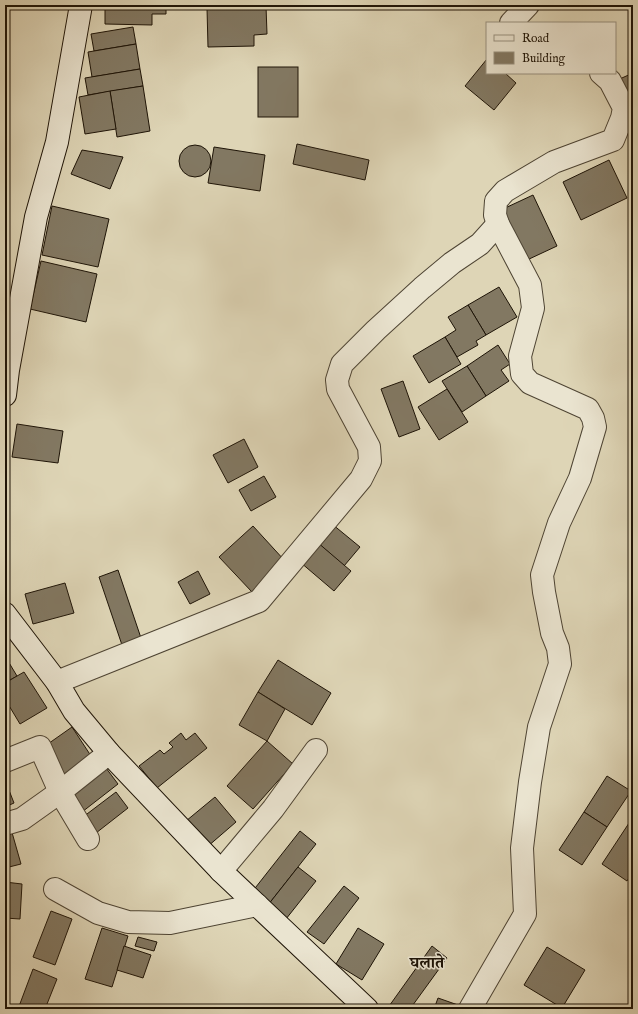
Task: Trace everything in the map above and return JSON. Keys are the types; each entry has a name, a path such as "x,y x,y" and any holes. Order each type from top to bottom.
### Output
{"street":[{"path":"5,394 36,217 57,142 81,5"},
{"path":"512,22 528,5"},
{"path":"470,1009 525,914 522,848 530,782 539,727 560,664 558,648 552,633 542,575 559,523 580,478 595,427 593,418 588,409 530,383 522,374 520,356 534,308 530,285 494,215 496,201 505,191 554,162 613,140 622,118 624,108 610,82 602,74"},
{"path":"57,682 259,601 361,479 370,461 369,447 338,389 337,380 342,364 376,330 422,288 452,263 480,244 498,224"},
{"path":"5,614 57,682 74,711 110,753 221,871 367,1009"},
{"path":"5,761 40,747 60,792 88,839"},
{"path":"221,871 273,809 316,750"},
{"path":"5,824 22,818 60,792 110,753"},
{"path":"55,889 98,913 128,922 170,923 257,905"}],"building":[{"path":"105,5 166,5 166,14 152,14 152,25 105,24"},
{"path":"218,5 242,5 242,6 218,7"},
{"path":"266,6 267,34 254,35 254,46 208,47 207,8"},
{"path":"133,27 136,44 94,51 91,34"},
{"path":"136,44 140,69 92,77 88,52"},
{"path":"486,60 486,74 506,74 516,83 494,110 465,86"},
{"path":"258,67 298,67 298,117 258,117"},
{"path":"140,69 143,86 88,95 85,78"},
{"path":"633,73 633,111 613,82"},
{"path":"143,86 150,131 117,137 110,91"},
{"path":"110,91 116,129 85,134 79,97"},
{"path":"297,144 369,160 365,180 293,164"},
{"path":"192,145 198,145 208,152 211,161 210,167 204,174 198,177 192,177 182,170 179,164 179,158 186,148"},
{"path":"214,147 265,155 260,191 208,183"},
{"path":"82,150 123,157 110,189 71,174"},
{"path":"609,160 627,198 581,220 563,182"},
{"path":"533,195 557,246 527,260 503,209"},
{"path":"52,206 109,219 98,267 42,255"},
{"path":"41,261 97,274 86,322 30,309"},
{"path":"499,287 517,317 486,335 468,305"},
{"path":"468,305 486,335 476,341 478,345 457,357 445,337 456,330 448,317"},
{"path":"445,337 461,364 429,383 413,356"},
{"path":"498,345 510,364 501,370 509,381 486,396 467,366"},
{"path":"467,366 486,396 462,412 442,381"},
{"path":"403,381 420,429 399,437 381,389"},
{"path":"447,389 468,422 439,440 418,407"},
{"path":"17,424 63,431 58,463 12,457"},
{"path":"244,439 258,467 228,483 213,455"},
{"path":"264,476 276,497 251,511 239,490"},
{"path":"332,524 360,547 344,566 317,542"},
{"path":"253,526 285,561 252,592 219,557"},
{"path":"317,542 351,571 334,591 300,562"},
{"path":"118,570 141,638 122,645 99,577"},
{"path":"198,571 210,594 190,604 178,582"},
{"path":"65,583 74,613 33,624 25,594"},
{"path":"5,656 17,676 5,683"},
{"path":"278,660 331,693 312,725 258,692"},
{"path":"24,672 47,708 20,724 5,699 5,683"},
{"path":"258,692 285,709 267,741 239,725"},
{"path":"72,727 93,759 66,777 45,746"},
{"path":"181,733 186,740 195,733 207,748 157,788 139,766 160,750 164,754 173,747 169,743"},
{"path":"267,741 293,764 253,809 227,786"},
{"path":"103,764 118,784 82,812 67,792"},
{"path":"607,776 631,791 607,827 584,812"},
{"path":"5,780 14,803 5,807"},
{"path":"116,792 128,808 96,833 83,817"},
{"path":"215,797 236,822 207,847 186,821"},
{"path":"584,812 607,827 582,865 559,850"},
{"path":"633,817 633,871 627,881 602,864"},
{"path":"11,829 21,864 5,868 5,831"},
{"path":"300,831 316,844 268,905 252,892"},
{"path":"298,867 316,881 286,919 268,905"},
{"path":"5,882 22,884 20,919 5,918"},
{"path":"344,886 359,898 324,944 307,932"},
{"path":"51,911 72,919 55,965 33,957"},
{"path":"102,928 128,936 112,987 85,979"},
{"path":"358,928 384,944 362,980 336,964"},
{"path":"138,937 157,942 154,951 135,946"},
{"path":"124,946 151,955 143,978 117,970"},
{"path":"432,946 447,958 410,1009 387,1009"},
{"path":"547,947 585,970 562,1008 524,985"},
{"path":"33,969 57,979 45,1009 18,1009"},
{"path":"438,998 458,1005 456,1009 434,1009"}],"district":[{"name":"घलाते","path":"427,964"}]}
